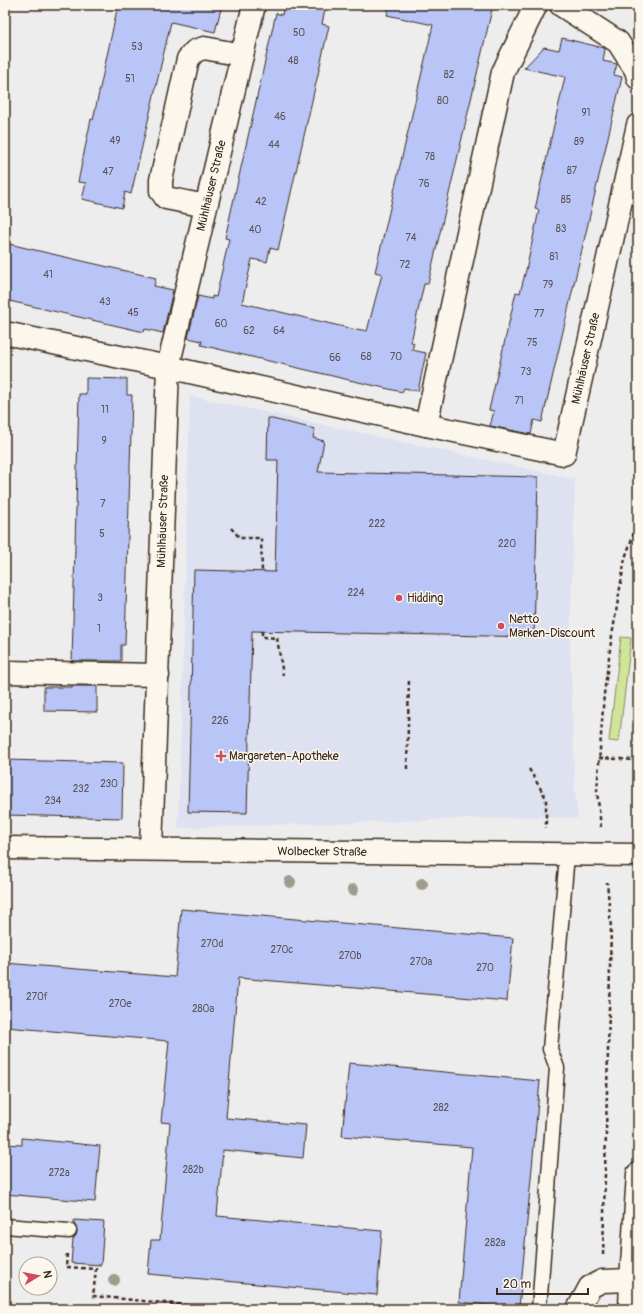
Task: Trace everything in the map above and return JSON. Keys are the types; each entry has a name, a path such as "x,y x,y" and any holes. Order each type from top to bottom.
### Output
{"street":[{"name":"Mühlhäuser Straße","path":"152,849 168,367 254,5"},
{"path":"426,425 503,72 536,5"},
{"path":"561,5 618,42 636,70 638,78"},
{"path":"206,206 166,198 161,192 161,180 188,59 194,51 204,48 242,55"},
{"name":"Mühlhäuser Straße","path":"5,333 168,367 426,425 564,454 638,125"},
{"path":"5,672 158,675"},
{"name":"Wolbecker Straße","path":"5,848 638,855"},
{"path":"630,1309 638,1174"},
{"path":"578,1309 590,1287 602,1281 631,1280"}],"lane":[{"path":"538,1309 557,1068 550,1049 556,855"},
{"path":"5,1226 69,1232"}],"path":[{"path":"602,1281 611,928 605,855 596,791 604,694 611,642 625,558 638,522"},
{"path":"231,528 240,538 261,538 262,572"},
{"path":"262,631 262,637 277,638 283,675"},
{"path":"407,769 409,678"},
{"path":"599,758 638,760"},
{"path":"529,769 546,798 556,855"},
{"path":"69,1232 66,1267 96,1269 93,1296 205,1307 205,1309"},
{"path":"142,1309 143,1301"},
{"path":"172,1304 172,1309"}],"shaded area":[{"path":"190,396 575,479 570,643 575,791 578,818 535,817 178,828"},
{"path":"212,1302 357,1309 211,1309"}],"green space":[{"path":"621,637 631,638 619,742 609,741"}],"building":[{"path":"118,5 222,5 215,32 171,22 131,194 125,192 122,208 82,199 86,183 78,182 91,119 93,120"},
{"path":"284,5 305,5 325,10 322,24 329,26 278,250 270,248 267,262 252,259 242,303 357,330 367,331 382,274 375,272 433,25 387,15 389,5 493,5 428,284 424,284 411,342 414,343 412,350 426,353 418,391 404,388 402,392 345,379 201,345 202,341 188,338 198,296 212,299 212,296 216,297 229,239 225,238 276,13 282,15"},
{"path":"562,38 604,48 603,61 617,64 614,75 622,77 542,422 534,420 531,434 490,426 494,411 489,410 516,292 520,293 527,266 539,210 535,209 565,77 524,68 544,47 559,50"},
{"path":"9,244 156,278 154,286 173,290 163,333 145,329 144,332 5,300 5,263"},
{"path":"86,378 127,379 127,395 132,395 125,645 121,645 121,661 72,661 79,394 86,394"},
{"path":"268,418 315,429 313,438 324,441 318,472 538,477 534,637 252,631 247,813 188,812 194,570 275,572 278,460 267,460"},
{"path":"97,686 97,712 44,711 44,687"},
{"path":"5,760 123,763 122,818 5,815"},
{"path":"181,909 513,938 507,1001 238,978 226,1118 306,1125 303,1158 223,1150 217,1216 382,1231 377,1295 148,1274 151,1240 160,1240 170,1123 161,1122 169,1041 5,1027 5,963 175,977"},
{"path":"349,1063 540,1081 519,1308 459,1302 472,1147 342,1136"},
{"path":"22,1138 100,1146 95,1202 5,1194 5,1144 22,1145"},
{"path":"74,1220 104,1222 101,1265 71,1263 73,1239 77,1231"}],"place":[{"name":"Hidding","path":"399,598"},
{"name":"Netto Marken-Discount","path":"501,626"},
{"name":"Margareten-Apotheke","path":"221,756"}]}
